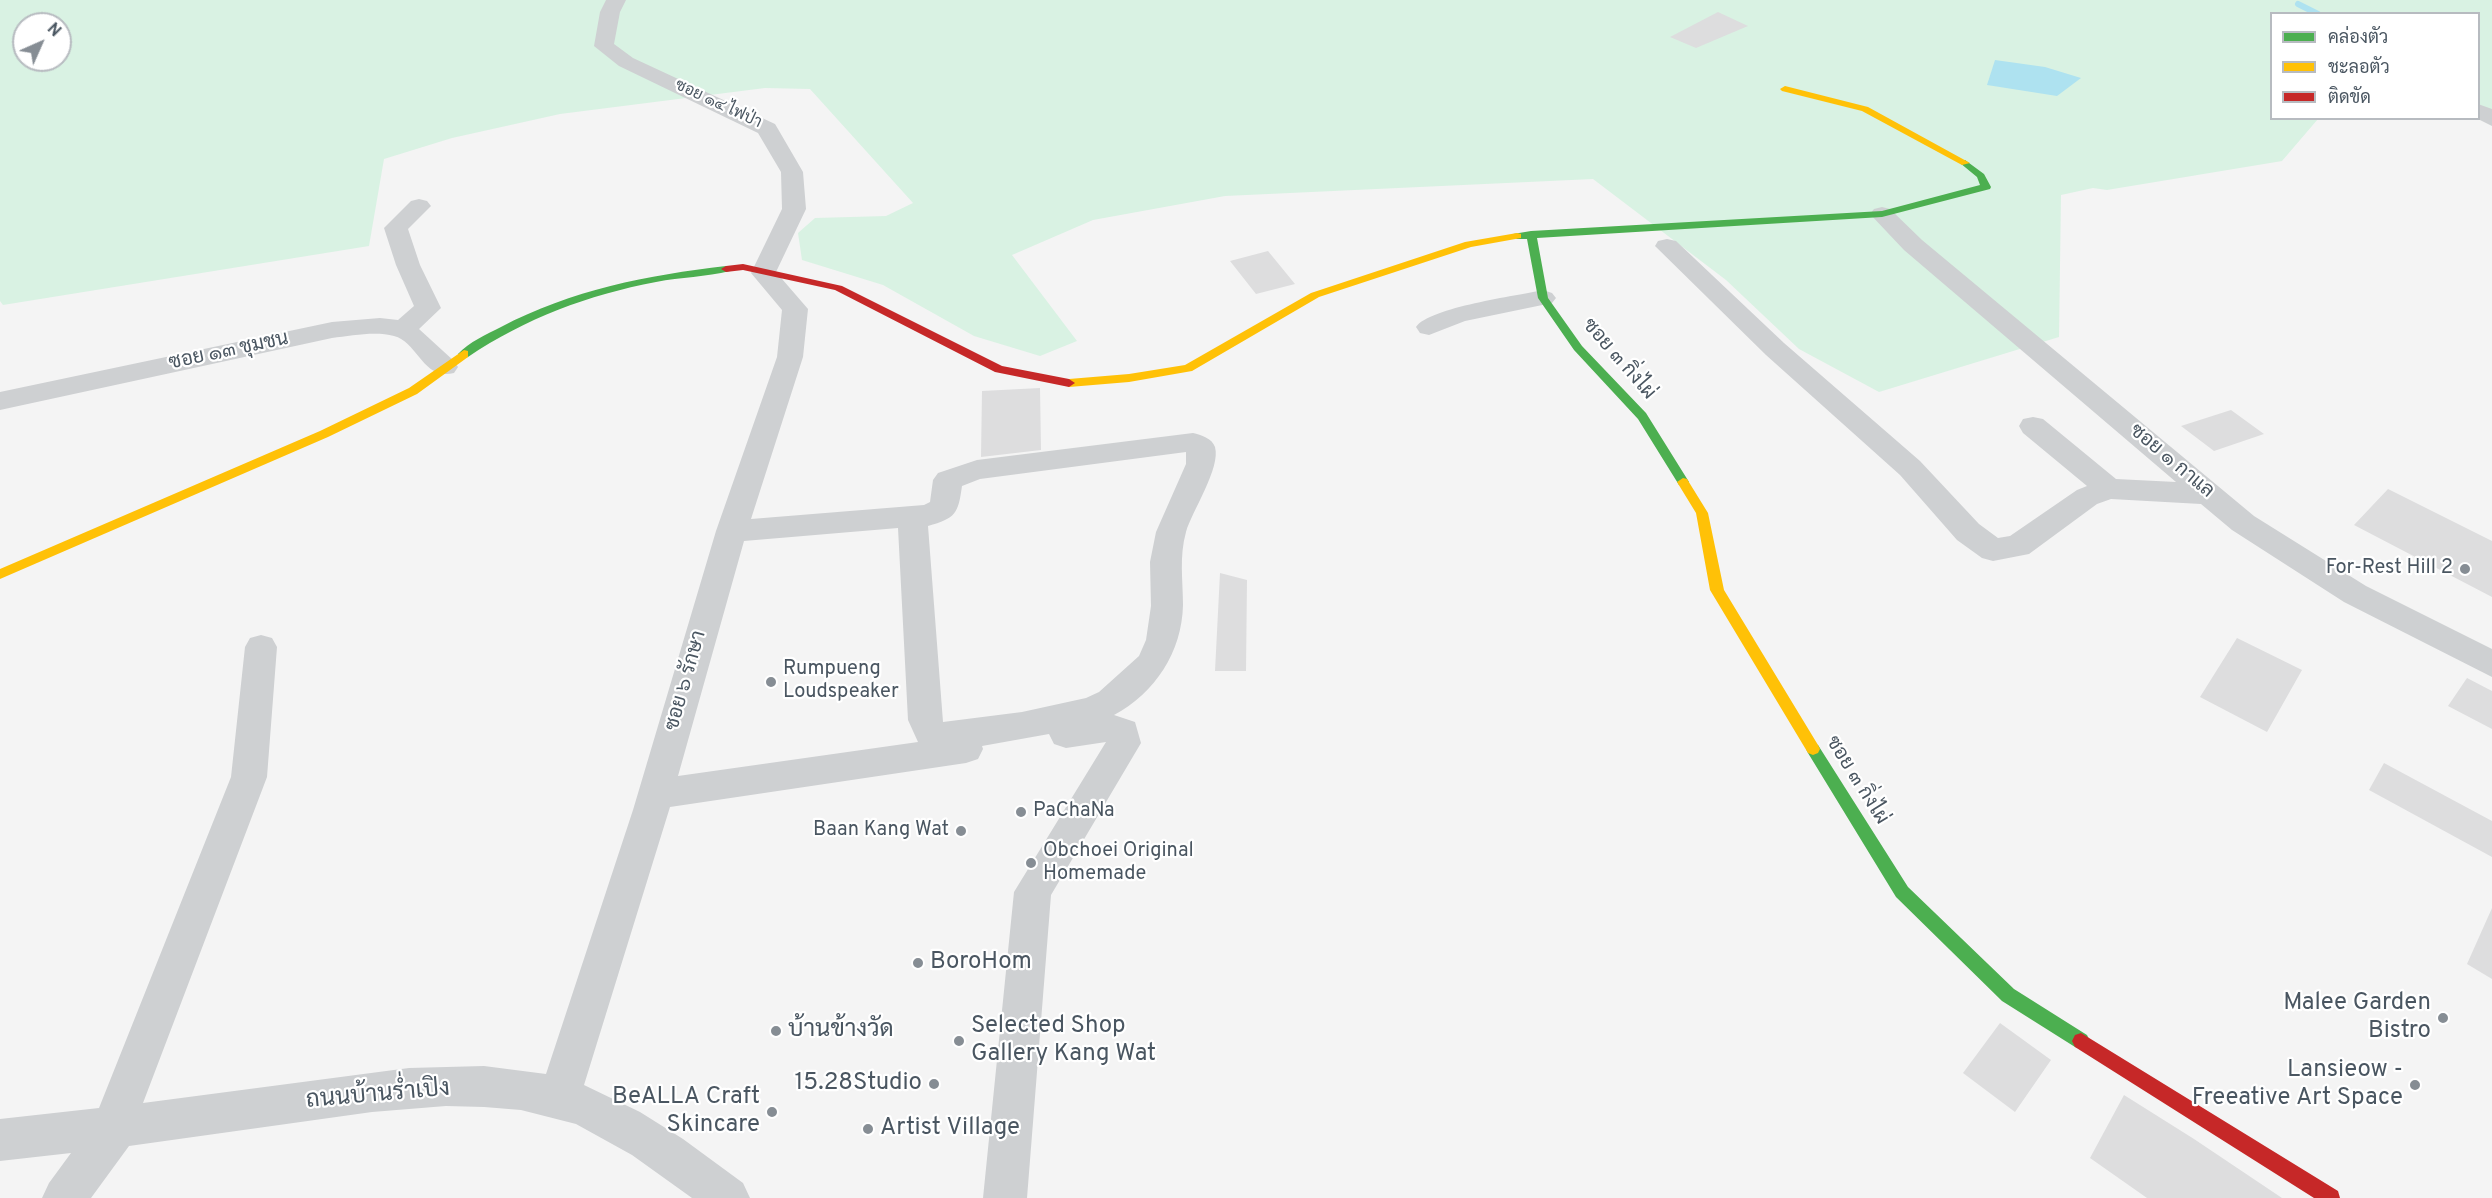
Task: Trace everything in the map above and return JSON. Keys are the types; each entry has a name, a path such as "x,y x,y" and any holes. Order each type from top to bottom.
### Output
{"street":[{"name":"ซอย ๑๔ ไฟป่า","path":"616,0 610,12 604,46 626,62 767,129 792,172 794,209 763,273"},
{"path":"0,574 56,552 324,434 413,391 479,343 550,307 678,274 743,267 838,288 999,369 1071,382 1129,378 1188,368 1315,294 1470,244 1531,234 1882,214 1986,187 1981,176 1960,159 1865,109 1785,89"},
{"path":"419,206 396,228 408,265 428,308 404,329 445,367"},
{"name":"ซอย ๑ กาแล","path":"1882,214 1913,245 2243,524 2355,594 2492,664"},
{"name":"ซอย ๓ กิ่งไผ่","path":"1531,234 1543,298 1578,348 1642,416 1702,513 1717,590 1840,796 1902,892 2008,995 2331,1198"},
{"path":"1667,246 1775,349 1910,468 1968,532 1993,550 2018,546 2086,497 2109,489 2208,494"},
{"name":"ซอย ๖ รักษา","path":"559,1098 656,794 731,531 790,357 795,309 763,273"},
{"path":"1429,327 1458,315 1543,298"},
{"name":"ซอย ๑๓ ชุมชน","path":"0,400 332,330 380,326 404,329"},
{"path":"2033,426 2109,489"},
{"path":"731,531 938,513 944,508 948,480 977,470 1193,442 1201,447 1200,464 1170,532 1165,562 1167,606 1162,640 1152,664 1111,700 1094,710 1022,726 948,737 931,734 925,720 912,516"},
{"path":"64,1198 114,1128 249,777 261,647"},
{"path":"656,794 1111,728 1123,732 1124,743 1033,892 1005,1198"},
{"name":"ถนนบ้านร่ำเปิง","path":"0,1140 114,1128 385,1090 500,1087 559,1098 631,1128 728,1198"}],"green space":[{"path":"0,0 2492,0 2492,114 2480,107 2480,12 2270,12 2270,120 2317,120 2282,161 2107,190 2093,188 2061,195 2059,337 1879,392 1799,349 1726,280 1593,179 1225,196 1093,220 1012,255 1077,341 1040,356 974,336 883,285 802,260 798,233 815,218 886,216 913,203 810,89 765,88 560,114 452,138 384,159 369,246 3,305 0,301"}],"water":[{"path":"1995,60 2045,67 2081,78 2057,96 1987,85"}],"building":[{"path":"1718,12 1748,26 1696,48 1670,37"},
{"path":"1268,251 1295,284 1256,294 1230,261"},
{"path":"1040,388 1041,450 981,457 982,391"},
{"path":"2231,410 2264,434 2214,451 2181,426"},
{"name":"For-Rest Hill 2","path":"2388,489 2492,541 2492,597 2354,525"},
{"path":"1220,573 1247,580 1246,671 1215,671"},
{"path":"2237,638 2302,670 2267,732 2200,697"},
{"path":"2467,678 2492,691 2492,729 2448,706"},
{"path":"2384,763 2492,821 2492,857 2369,790"},
{"path":"2492,908 2492,979 2467,964"},
{"path":"2000,1023 2051,1060 2015,1112 1963,1073"},
{"path":"2124,1095 2282,1198 2147,1198 2090,1158"}],"waterway":[{"path":"2298,4 2314,12"}],"traffic: fast":[{"path":"1517,236 1882,214 1986,187 1981,176 1965,163"},
{"path":"1531,234 1543,298 1578,348 1642,416 1683,482"},
{"path":"464,354 492,336 555,306 623,286 726,269"},
{"path":"1813,749 1902,892 2008,995 2081,1041"}],"traffic: slow":[{"path":"1785,89 1865,109 1965,163"},
{"path":"1069,383 1129,378 1188,368 1315,295 1469,244 1517,236"},
{"path":"0,574 324,434 413,391 464,354"},
{"path":"1683,482 1702,513 1717,590 1813,749"}],"traffic: jam":[{"path":"726,269 743,267 838,288 999,369 1069,383"},
{"path":"2081,1041 2331,1198"}],"place":[{"name":"For-Rest Hill 2","path":"2465,569"},
{"name":"Rumpueng Loudspeaker","path":"771,682"},
{"name":"PaChaNa","path":"1021,812"},
{"name":"Baan Kang Wat","path":"961,831"},
{"name":"Obchoei Original Homemade","path":"1031,863"},
{"name":"BoroHom","path":"918,963"},
{"name":"Malee Garden Bistro","path":"2443,1018"},
{"name":"บ้านข้างวัด","path":"776,1031"},
{"name":"Selected Shop Gallery Kang Wat","path":"959,1041"},
{"name":"15.28Studio","path":"934,1084"},
{"name":"Lansieow - Freeative Art Space","path":"2415,1085"},
{"name":"BeALLA Craft Skincare","path":"772,1112"},
{"name":"Artist Village","path":"868,1129"}]}
